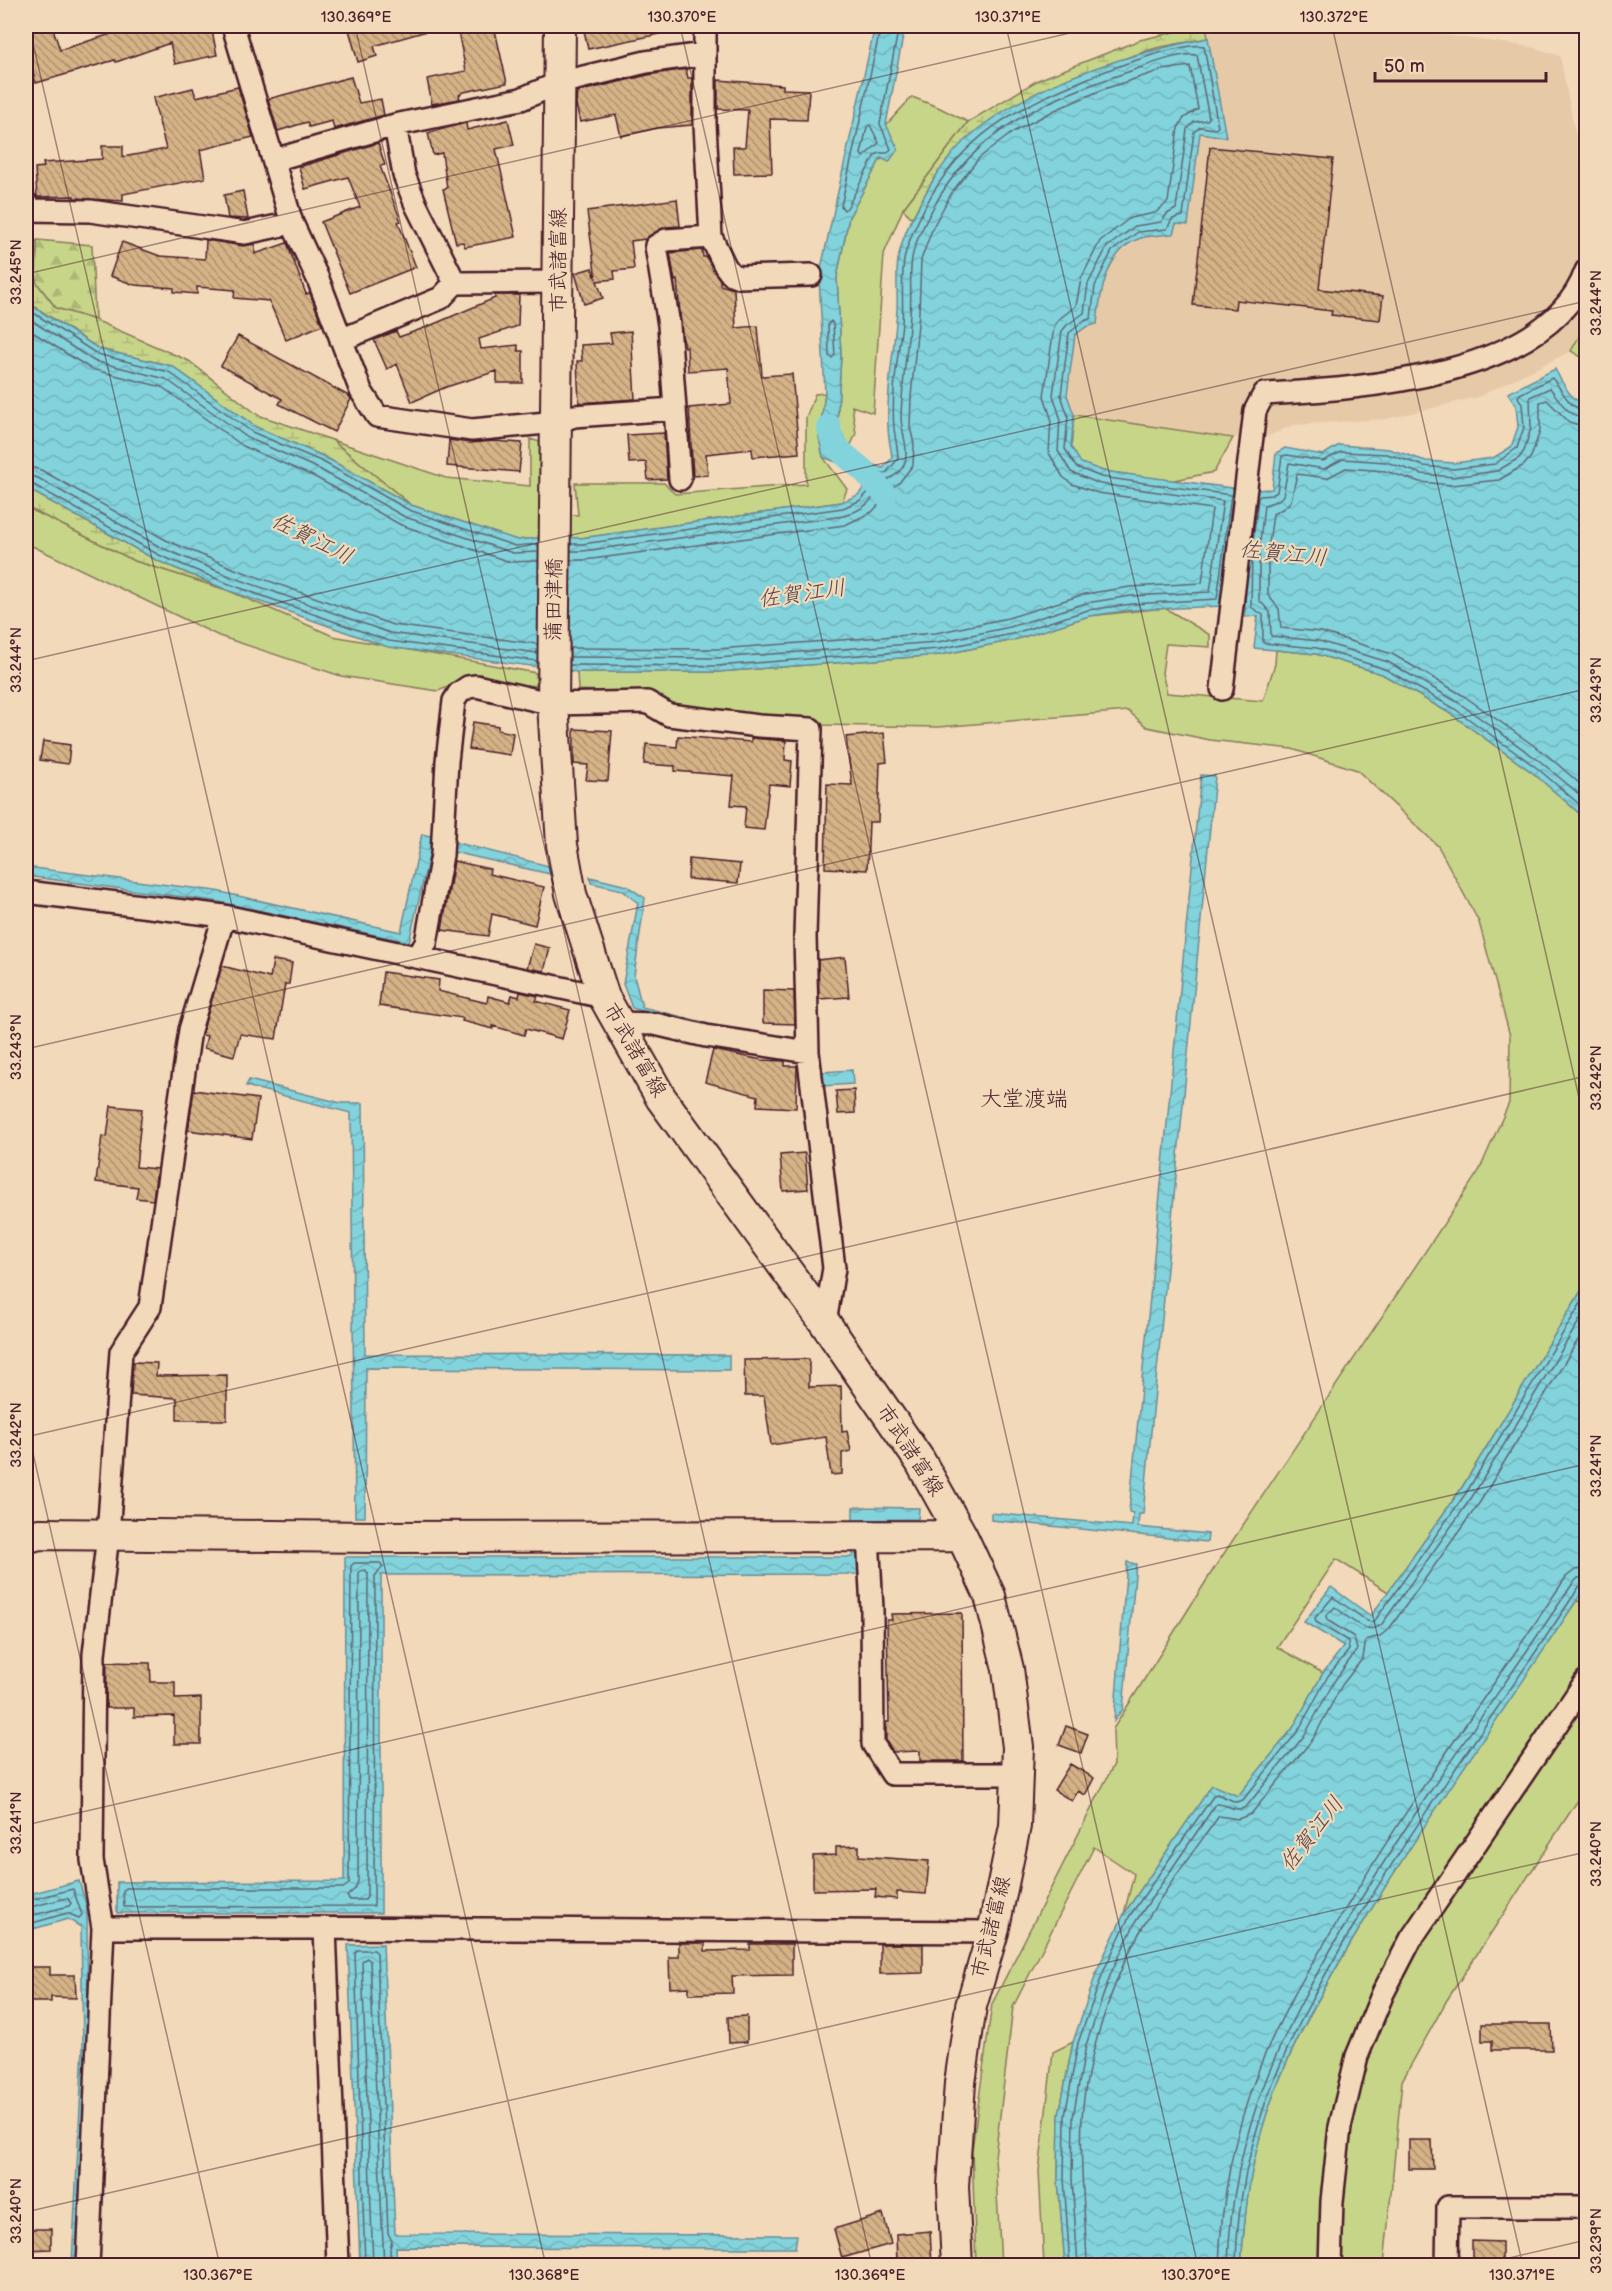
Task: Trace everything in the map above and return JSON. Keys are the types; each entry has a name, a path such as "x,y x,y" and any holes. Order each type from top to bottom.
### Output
{"main road":[{"name":"市武諸富線","path":"556,495 560,26"},
{"name":"蒲田津橋","path":"553,704 556,495"},
{"name":"市武諸富線","path":"553,704 562,845 571,894 611,1010 661,1098 825,1323 920,1461 962,1536 990,1596 1008,1670 1018,1748 1015,1827 993,1932 971,2006 960,2083 953,2186 957,2265"},
{"path":"26,1538 39,1534 377,1538 962,1536"}],"street":[{"path":"233,26 292,223 318,279 361,391 377,416 471,430 557,422 574,416 674,409"},
{"path":"705,26 707,189 711,237 731,274 740,277 811,275"},
{"path":"274,160 395,125 521,99 560,83 646,62 704,54"},
{"path":"395,125 404,175 416,206 455,283"},
{"path":"26,203 26,210 90,211 245,233 292,223"},
{"path":"680,479 669,325 656,246 666,240 711,237"},
{"path":"1222,689 1255,411 1264,394 1376,386 1432,374 1479,360 1525,340 1561,314 1587,271"},
{"path":"341,340 441,298 455,283 558,282"},
{"path":"418,957 426,943 442,855 445,833 447,760 454,701 459,693 468,687 476,686 553,704 647,702 669,716 759,726 812,729 805,937 808,1052 834,1268 825,1323"},
{"path":"26,892 224,916 418,957 655,1024 706,1036 808,1052"},
{"path":"88,2265 103,1928 92,1860 94,1654 108,1534 121,1352 150,1307 190,1030 224,916"},
{"path":"857,1536 872,1609 873,1744 892,1774 1017,1774"},
{"path":"1330,2265 1332,2201 1340,2127 1357,2056 1383,1993 1411,1940 1587,1681"},
{"path":"103,1928 993,1932"},
{"path":"325,1928 338,2265"},
{"path":"1447,2265 1448,2206 1587,2207"}],"shaded area":[{"path":"1206,26 1379,26 1532,47 1560,56 1586,189 1586,324 1571,351 1478,397 1386,419 1293,425 1258,441 1074,415 1067,395 1075,335 1086,327 1097,324 1101,287 1117,255 1141,238 1173,234 1175,224 1188,224 1200,133 1226,136"}],"green space":[{"path":"1206,26 1208,38 1156,48 1096,68 1045,89 933,180 912,218 903,209 968,122 1038,80 1140,40"},
{"path":"912,97 968,122 903,209 884,254 873,413 852,406 856,434 850,447 837,426 841,355 837,277 849,217 881,158 886,125"},
{"path":"37,240 92,245 95,320 56,308 36,282"},
{"path":"37,240 36,282 56,308 95,320 189,361 258,415 332,440 411,505 325,457 256,427 172,366 99,349 29,303 25,279 28,263"},
{"path":"1586,324 1586,360 1571,351"},
{"path":"825,393 819,437 823,457 847,489 842,502 581,538 550,537 517,540 411,505 332,440 446,478 530,486 530,439 540,442 543,513 578,515 575,483 664,483 675,494 806,484 806,418 815,394"},
{"path":"1074,415 1233,438 1214,472 1170,481 1103,471 1080,463 1071,447"},
{"path":"26,488 156,560 227,590 135,561 26,507"},
{"path":"26,507 135,561 227,590 333,636 536,673 536,686 468,679 438,691 341,676 219,636 26,543"},
{"path":"1165,608 1210,635 1210,647 1166,644 1162,673 1167,693 1263,701 1275,664 1276,650 1316,654 1382,674 1451,714 1533,773 1586,819 1586,1283 1461,1489 1388,1592 1336,1559 1277,1647 1323,1673 1293,1728 1238,1797 1212,1786 1124,1914 1134,1874 1094,1847 1013,2007 995,2157 1001,2265 976,2265 972,2150 992,2004 1114,1764 1113,1729 1215,1567 1479,1171 1509,1103 1510,1036 1479,922 1438,846 1357,770 1292,749 1210,740 1147,727 1128,711 939,727 818,725 672,711 652,693 578,690 577,672 717,672 940,655 1014,640 1089,616"},
{"path":"1577,1600 1586,1607 1586,1788 1447,2000 1402,2081 1384,2265 1241,2266 1248,2192 1257,2148 1275,2090 1300,2034 1345,1952 1413,1843"},
{"path":"1073,2042 1059,2115 1058,2179 1065,2265 1044,2266 1039,2171 1053,2052"}],"water":[{"path":"875,26 905,26 886,124 898,149 889,162 881,158 849,217 837,277 841,355 837,425 850,447 836,462 823,457 819,437 825,393 819,277"},
{"name":"佐賀江川","path":"1208,38 1226,137 1200,133 1188,225 1176,224 1173,234 1141,238 1129,244 1112,262 1103,286 1097,324 1086,327 1075,335 1067,395 1074,415 1071,447 1081,463 1103,471 1239,489 1223,606 1132,610 1089,616 1014,640 940,655 717,672 577,672 388,647 227,590 156,560 26,488 26,295 29,304 99,349 172,366 256,427 325,457 411,505 517,540 550,537 581,538 842,502 858,495 864,488 858,479 871,464 883,468 892,458 888,431 889,382 896,324 899,254 913,216 951,155 989,121 1017,103 1048,88 1112,63"},
{"name":"佐賀江川","path":"1555,369 1571,395 1586,404 1586,819 1533,773 1451,714 1382,674 1316,654 1254,648 1258,616 1245,617 1246,550 1253,490 1272,489 1276,453 1285,448 1323,455 1339,445 1389,449 1426,461 1454,463 1493,458 1511,447 1518,427 1516,405 1508,393"},
{"path":"1201,775 1215,776 1143,1514 1139,1514 1138,1527 1208,1534 1207,1542 991,1520 991,1513 1132,1526 1133,1513 1129,1512"},
{"path":"422,834 549,866 550,874 431,847 409,942 214,901 26,876 26,867 216,891 401,932"},
{"path":"590,877 627,886 645,898 634,976 642,1007 703,1022 700,1027 632,1008 623,984 638,903 622,890 591,883"},
{"path":"852,1070 853,1084 823,1086 822,1072"},
{"path":"249,1080 341,1103 363,1103 365,1354 729,1355 729,1370 366,1368 365,1517 355,1517 351,1113 246,1086"},
{"name":"佐賀江川","path":"1586,1283 1586,1586 1385,1887 1327,1983 1299,2036 1275,2092 1257,2149 1248,2192 1241,2265 1065,2265 1058,2179 1059,2115 1073,2042 1098,1968 1124,1914 1212,1785 1238,1796 1293,1728 1323,1673 1344,1646 1304,1622 1331,1587 1371,1616 1461,1489"},
{"path":"853,1507 919,1508 918,1519 863,1520 863,1574 381,1575 381,1913 117,1913 117,1882 344,1881 345,1557 853,1557"},
{"path":"1127,1562 1136,1564 1123,1709 1114,1721"},
{"path":"79,1881 87,1908 88,2044 79,2265 72,2265 83,2047 81,1927 68,1919 26,1931 26,1895"},
{"path":"383,1944 395,2234 797,2235 795,2248 396,2247 397,2265 360,2265 348,1945"}],"building":[{"path":"26,26 52,26 60,50 111,34 110,30 123,26 211,26 217,55 175,64 170,43 116,62 115,60 36,83 26,49"},
{"path":"348,26 426,26 427,31 374,46 377,56 358,62"},
{"path":"457,26 494,26 507,83 464,92 459,95 460,99 432,104 427,79 466,71"},
{"path":"583,26 659,26 660,34 588,49"},
{"path":"686,69 688,78 692,78 692,125 657,128 621,136 616,115 580,122 576,104 577,92 648,75"},
{"path":"351,77 359,103 381,99 384,115 334,129 332,121 309,127 307,122 278,131 268,99"},
{"path":"718,80 783,85 783,89 809,90 807,120 770,119 772,173 734,174 733,147 745,147 748,110 718,109"},
{"path":"238,87 253,137 200,150 205,178 123,194 123,201 74,198 74,196 37,197 35,168 44,167 43,163 102,159 102,146 123,146 123,157 166,149 153,98 193,88 196,97"},
{"path":"508,120 514,145 496,149 516,237 465,247 463,242 456,243 443,189 447,188 442,153 433,155 428,133 466,123 467,130"},
{"path":"378,143 385,165 380,166 401,221 398,222 416,267 350,293 321,222 360,207 348,177 305,189 299,167"},
{"path":"1210,147 1333,159 1319,289 1383,296 1380,320 1331,315 1332,311 1236,300 1235,309 1193,305"},
{"path":"243,191 248,219 228,218 224,195"},
{"path":"677,199 680,226 665,227 646,239 631,241 634,269 614,271 615,279 597,281 603,298 584,304 575,273 592,268 596,279 587,211"},
{"path":"206,240 243,246 255,244 255,254 287,243 306,294 310,293 322,325 286,340 269,301 234,298 235,290 197,287 197,294 174,292 174,288 135,285 110,276 122,242 160,256 205,259"},
{"path":"702,250 703,257 706,257 720,280 720,285 734,289 736,328 758,326 762,376 792,374 799,453 753,457 752,449 706,454 708,475 693,476 689,408 731,404 728,368 688,371 687,347 685,347 682,335 677,280 675,281 670,253"},
{"path":"495,295 519,295 518,326 479,339 481,349 518,345 518,351 523,351 523,383 497,383 497,371 446,387 412,402 397,364 387,369 374,340 396,331 399,337 427,327 495,298"},
{"path":"631,331 635,399 579,403 577,361 582,361 581,345 612,343 610,333"},
{"path":"238,336 349,396 351,399 334,432 279,404 282,399 221,366"},
{"path":"664,433 667,479 648,480 646,462 629,463 627,435"},
{"path":"449,440 470,443 494,441 522,443 519,472 447,466"},
{"path":"473,722 498,726 498,730 513,733 510,755 469,749"},
{"path":"574,729 612,731 608,781 586,780 588,765 574,764"},
{"path":"884,733 887,762 880,763 878,822 869,822 867,870 825,868 827,784 852,785 846,737"},
{"path":"678,736 751,742 751,738 786,741 785,760 792,761 790,786 769,784 764,830 744,828 746,806 731,805 734,776 675,771 675,766 644,764 646,744 677,747"},
{"path":"43,741 70,745 68,764 40,760"},
{"path":"689,859 740,864 738,883 688,879"},
{"path":"454,861 490,869 489,874 544,887 535,925 492,914 488,936 442,930"},
{"path":"534,944 550,948 544,971 527,968"},
{"path":"845,957 849,997 819,999 818,960"},
{"path":"273,960 292,963 289,984 285,984 276,1039 240,1034 234,1056 204,1048 207,1036 202,1033 222,966 270,978"},
{"path":"383,972 439,980 438,991 487,1003 488,996 510,1002 512,995 519,997 520,992 538,996 536,1001 570,1010 562,1039 526,1029 524,1035 493,1026 493,1029 462,1021 463,1018 379,1006"},
{"path":"763,990 794,991 795,1024 763,1023"},
{"path":"713,1050 762,1060 785,1061 785,1066 797,1066 796,1108 757,1106 758,1096 705,1082"},
{"path":"194,1090 258,1099 252,1139 188,1130"},
{"path":"854,1090 855,1113 838,1114 836,1091"},
{"path":"111,1106 142,1109 136,1167 157,1169 153,1200 136,1198 138,1187 96,1182 102,1136 107,1137"},
{"path":"805,1153 808,1189 783,1191 780,1155"},
{"path":"809,1359 809,1387 841,1386 842,1432 847,1431 851,1451 842,1453 842,1474 831,1475 826,1437 771,1445 764,1396 745,1396 744,1360"},
{"path":"133,1362 157,1363 156,1376 227,1375 227,1420 177,1420 177,1398 131,1395"},
{"path":"962,1613 963,1761 920,1761 920,1751 893,1752 886,1740 886,1722 889,1722 887,1620 892,1620 891,1614"},
{"path":"107,1662 150,1663 151,1682 175,1682 175,1699 201,1698 201,1744 174,1744 174,1716 134,1717 134,1708 106,1708"},
{"path":"1066,1726 1088,1734 1081,1753 1059,1745"},
{"path":"1070,1764 1094,1778 1085,1795 1078,1791 1072,1801 1054,1790"},
{"path":"859,1846 859,1856 929,1861 926,1894 897,1892 897,1899 875,1897 876,1889 813,1890 813,1856 836,1855 836,1847"},
{"path":"679,1943 705,1943 705,1951 750,1950 750,1944 792,1944 792,1975 732,1976 733,1993 689,1994 689,1987 670,1988 669,1957 679,1957"},
{"path":"880,1944 923,1944 923,1973 880,1974"},
{"path":"26,1967 50,1967 50,1975 75,1975 76,1998 51,1997 51,2002 26,2002"},
{"path":"747,2016 747,2042 729,2043 728,2017"},
{"path":"1482,2024 1551,2024 1552,2050 1492,2050 1492,2041 1482,2041"},
{"path":"1409,2140 1432,2140 1433,2169 1409,2169"},
{"path":"883,2214 891,2244 842,2258 834,2229"},
{"path":"26,2229 51,2229 51,2249 26,2250"},
{"path":"930,2231 932,2265 897,2265 896,2234"},
{"path":"1472,2241 1502,2242 1502,2265 1472,2265"}],"waterway":[{"path":"829,426 830,434 837,447 866,473 885,495"}],"district":[{"name":"大堂渡端","path":"1024,1099"}]}
